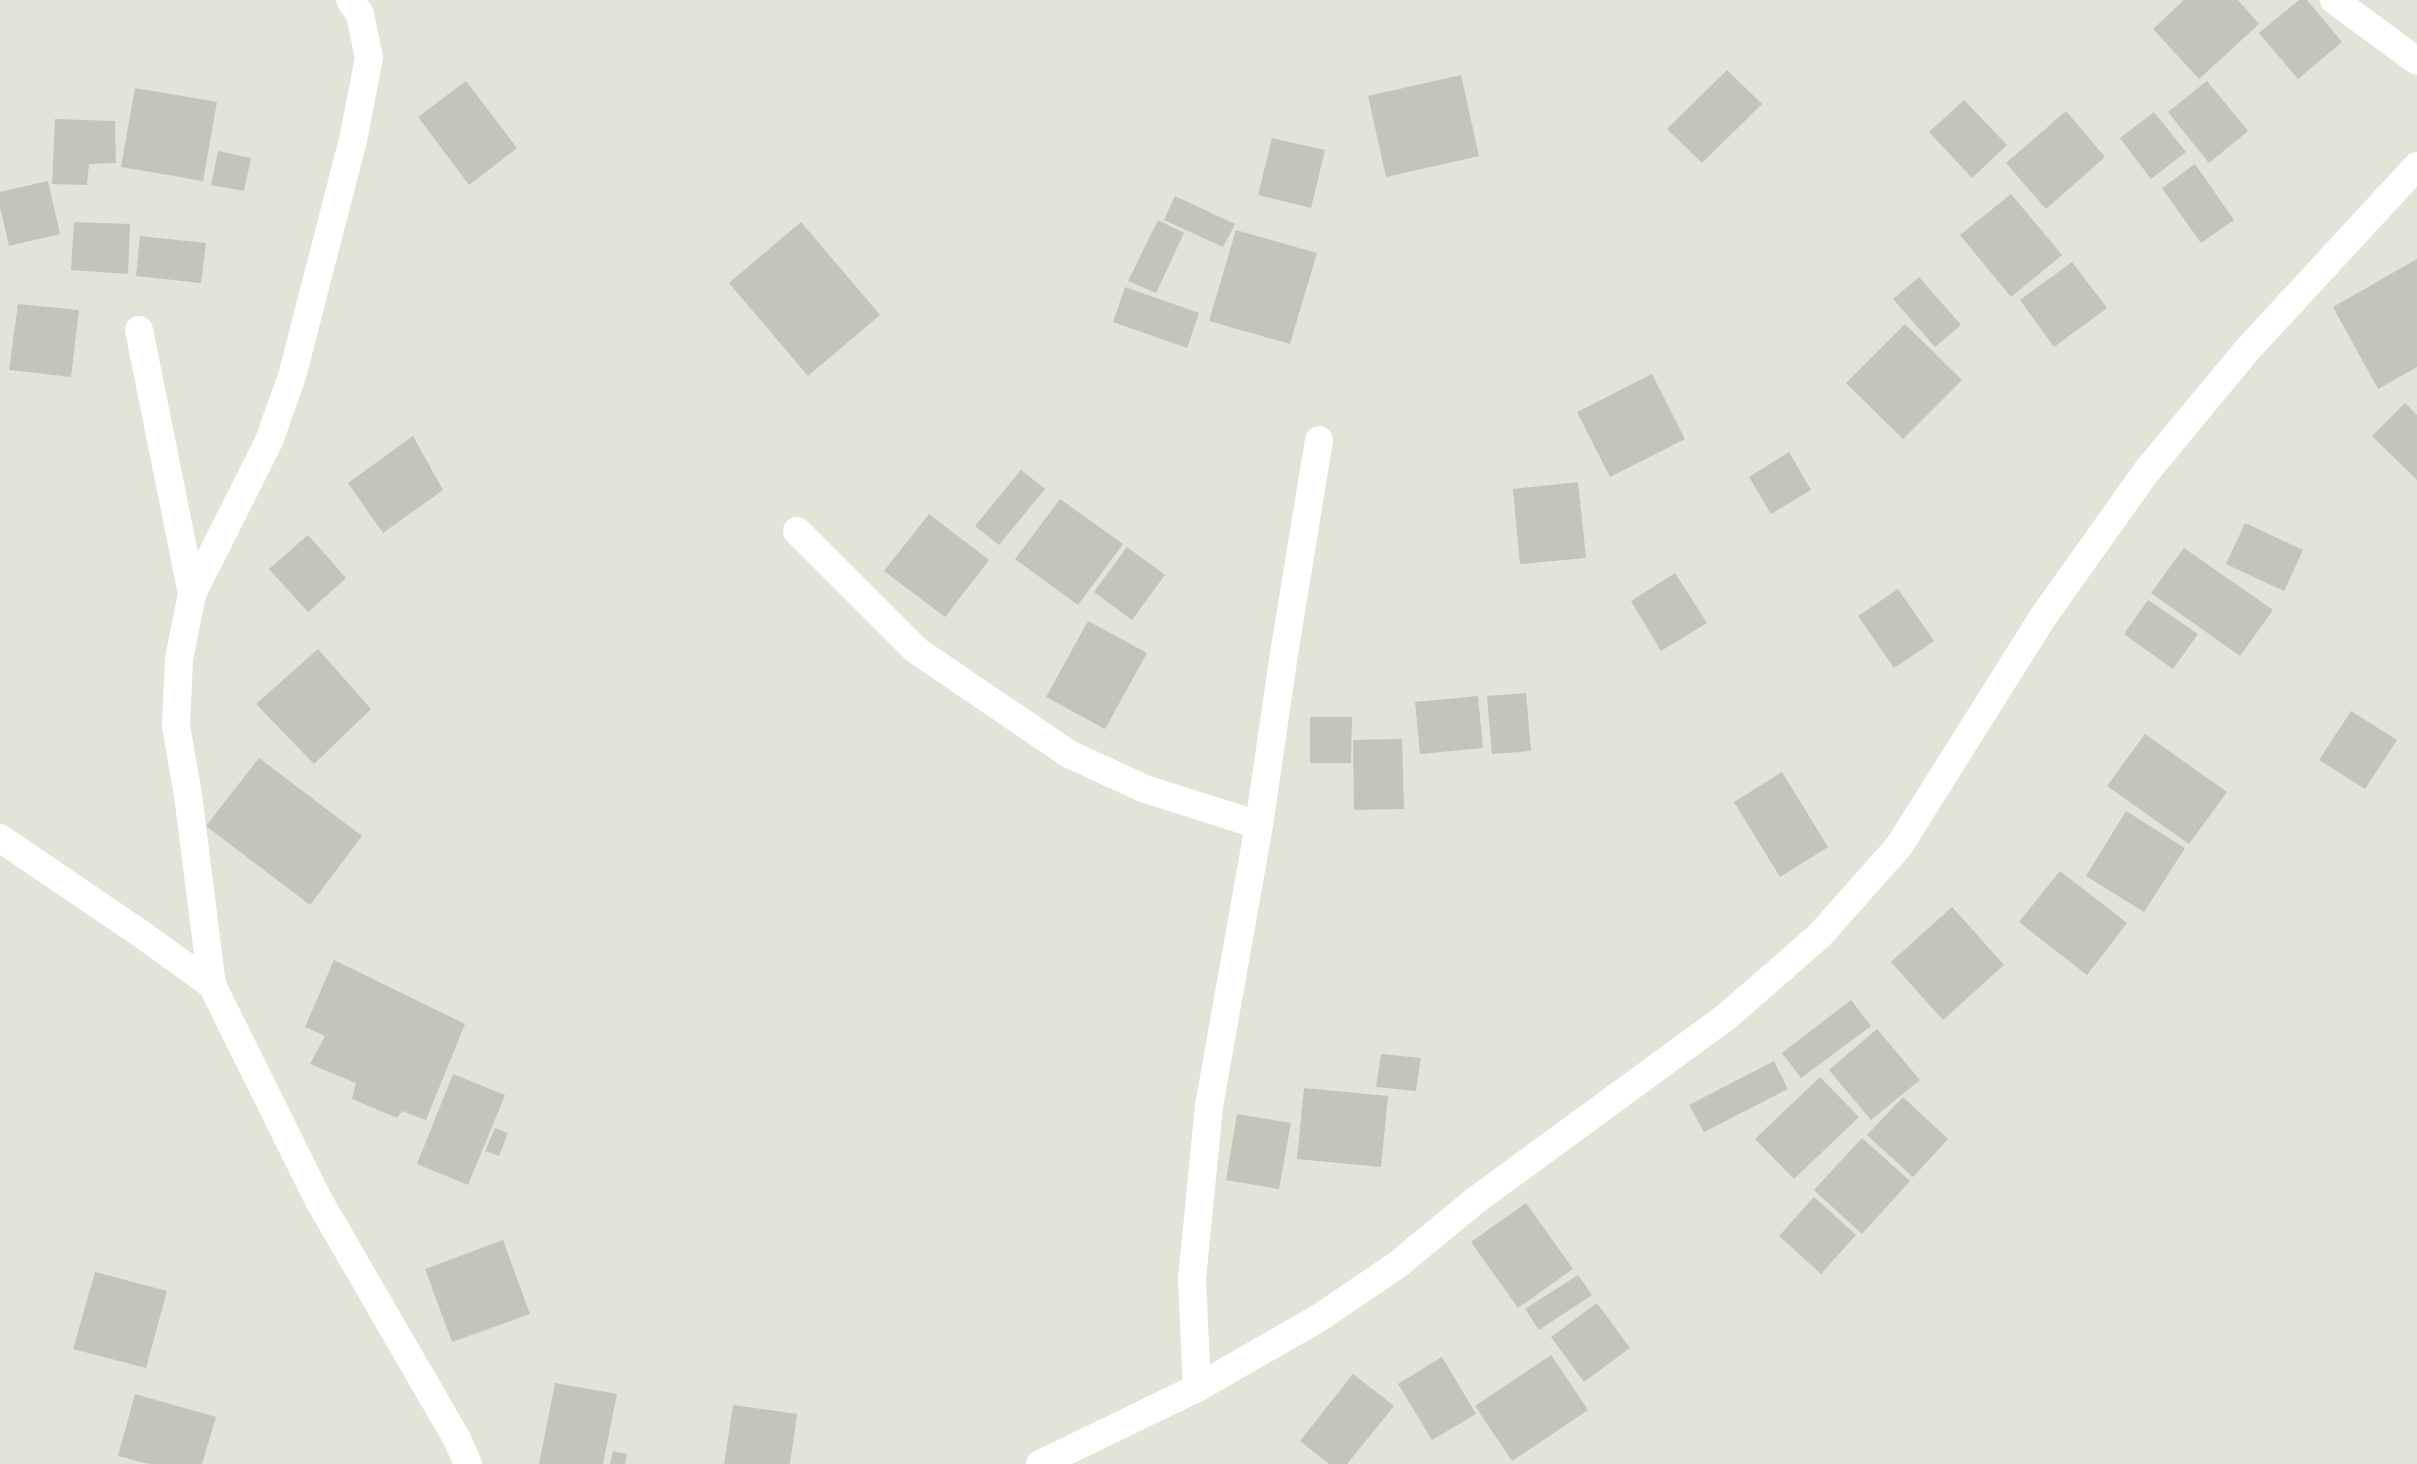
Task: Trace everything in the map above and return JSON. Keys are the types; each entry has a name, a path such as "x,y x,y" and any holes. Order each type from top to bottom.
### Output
{"street":[{"path":"350,0 360,14 369,58 353,140 292,376 269,441 192,594 179,660 176,726 188,795 212,985 318,1199 457,1439 468,1464"},
{"path":"2334,0 2417,61"},
{"path":"1040,1464 1197,1388 1320,1318 1398,1265 1476,1200 1726,1017 1819,936 1899,846 2043,618 2146,472 2248,350 2417,166"},
{"path":"139,330 192,594"},
{"path":"1197,1388 1192,1279 1209,1106 1258,825 1284,654 1320,440"},
{"path":"797,531 916,650 1069,754 1145,789 1258,825"},
{"path":"0,838 144,936 212,985"}],"building":[{"path":"2184,0 2238,0 2259,24 2199,79 2153,29"},
{"path":"2299,0 2307,0 2342,42 2298,79 2259,33"},
{"path":"1727,70 1762,104 1702,163 1667,129"},
{"path":"1461,75 1479,156 1386,177 1368,96"},
{"path":"466,81 517,148 469,185 418,117"},
{"path":"2207,81 2248,131 2209,163 2168,112"},
{"path":"135,88 217,102 203,181 121,167"},
{"path":"1964,100 2007,145 1972,178 1929,132"},
{"path":"2066,111 2105,157 2046,209 2006,163"},
{"path":"2154,112 2186,152 2151,179 2120,138"},
{"path":"55,119 115,121 116,163 89,164 87,185 52,184"},
{"path":"1272,138 1325,150 1311,208 1258,195"},
{"path":"218,151 251,158 244,191 211,185"},
{"path":"2195,164 2234,220 2201,243 2162,188"},
{"path":"48,181 60,234 9,246 0,207 0,192"},
{"path":"2011,194 2062,255 2011,297 1960,235"},
{"path":"1175,196 1235,224 1223,247 1164,220"},
{"path":"1158,220 1184,233 1156,293 1128,281"},
{"path":"74,222 130,224 128,274 71,270"},
{"path":"801,222 880,315 808,376 729,283"},
{"path":"1236,230 1317,253 1290,344 1209,321"},
{"path":"140,236 206,243 201,283 136,276"},
{"path":"2417,259 2417,367 2378,389 2333,307"},
{"path":"2072,262 2107,308 2054,347 2020,300"},
{"path":"1919,277 1961,325 1935,347 1893,299"},
{"path":"1125,287 1199,313 1187,348 1113,322"},
{"path":"18,304 79,310 71,377 9,370"},
{"path":"1905,324 1962,380 1903,439 1846,383"},
{"path":"1652,374 1685,439 1610,477 1577,412"},
{"path":"2405,403 2417,415 2417,480 2372,436"},
{"path":"413,436 443,490 383,533 348,483"},
{"path":"1789,452 1811,490 1771,514 1749,477"},
{"path":"1021,470 1045,489 999,545 975,526"},
{"path":"1578,482 1586,558 1520,564 1513,489"},
{"path":"1060,499 1123,544 1078,605 1015,559"},
{"path":"929,514 989,560 945,617 884,571"},
{"path":"2245,523 2303,550 2284,591 2226,564"},
{"path":"308,535 346,578 308,612 269,569"},
{"path":"1127,547 1165,575 1132,620 1094,592"},
{"path":"2184,548 2273,610 2240,656 2151,593"},
{"path":"1675,573 1707,623 1661,651 1631,601"},
{"path":"1898,589 1934,641 1894,668 1858,616"},
{"path":"2148,600 2198,634 2173,669 2124,634"},
{"path":"1088,621 1147,653 1105,729 1046,697"},
{"path":"318,649 371,709 314,764 256,704"},
{"path":"1526,693 1531,751 1492,754 1487,696"},
{"path":"1478,696 1483,748 1420,754 1415,702"},
{"path":"2351,711 2397,740 2365,789 2319,760"},
{"path":"1310,717 1352,717 1351,763 1310,763"},
{"path":"2145,734 2227,792 2189,844 2107,786"},
{"path":"1402,739 1404,809 1354,810 1353,740"},
{"path":"259,758 362,836 310,905 206,826"},
{"path":"1782,772 1828,847 1780,877 1734,802"},
{"path":"2126,811 2185,848 2144,912 2086,876"},
{"path":"2060,871 2127,923 2087,975 2019,922"},
{"path":"1952,907 2004,965 1943,1020 1891,962"},
{"path":"334,960 465,1024 426,1120 402,1111 397,1118 352,1099 356,1083 310,1064 325,1036 305,1027"},
{"path":"1851,1000 1871,1026 1801,1078 1782,1053"},
{"path":"1877,1029 1920,1080 1871,1120 1829,1070"},
{"path":"1381,1054 1421,1058 1416,1091 1376,1087"},
{"path":"1774,1061 1788,1089 1704,1132 1689,1105"},
{"path":"453,1074 505,1095 468,1185 417,1164"},
{"path":"1820,1077 1859,1117 1794,1179 1755,1139"},
{"path":"1304,1088 1388,1096 1381,1167 1297,1159"},
{"path":"1903,1097 1948,1139 1913,1177 1867,1135"},
{"path":"1237,1114 1291,1123 1279,1189 1226,1180"},
{"path":"495,1128 508,1133 499,1156 485,1151"},
{"path":"1862,1138 1910,1181 1862,1234 1814,1190"},
{"path":"1814,1197 1856,1235 1821,1274 1779,1236"},
{"path":"1526,1203 1573,1269 1518,1308 1471,1242"},
{"path":"503,1240 530,1314 452,1342 425,1269"},
{"path":"95,1272 167,1291 146,1368 73,1349"},
{"path":"1578,1275 1592,1295 1539,1330 1525,1309"},
{"path":"1597,1303 1630,1348 1584,1382 1551,1337"},
{"path":"1551,1355 1588,1410 1512,1461 1475,1406"},
{"path":"1442,1357 1476,1414 1432,1440 1398,1384"},
{"path":"1353,1374 1394,1406 1347,1464 1329,1464 1300,1441"},
{"path":"555,1383 617,1394 603,1464 539,1464"},
{"path":"135,1394 216,1417 202,1464 149,1464 118,1456"},
{"path":"733,1405 797,1414 790,1464 724,1464"},
{"path":"613,1451 627,1454 625,1464 610,1464"}]}
